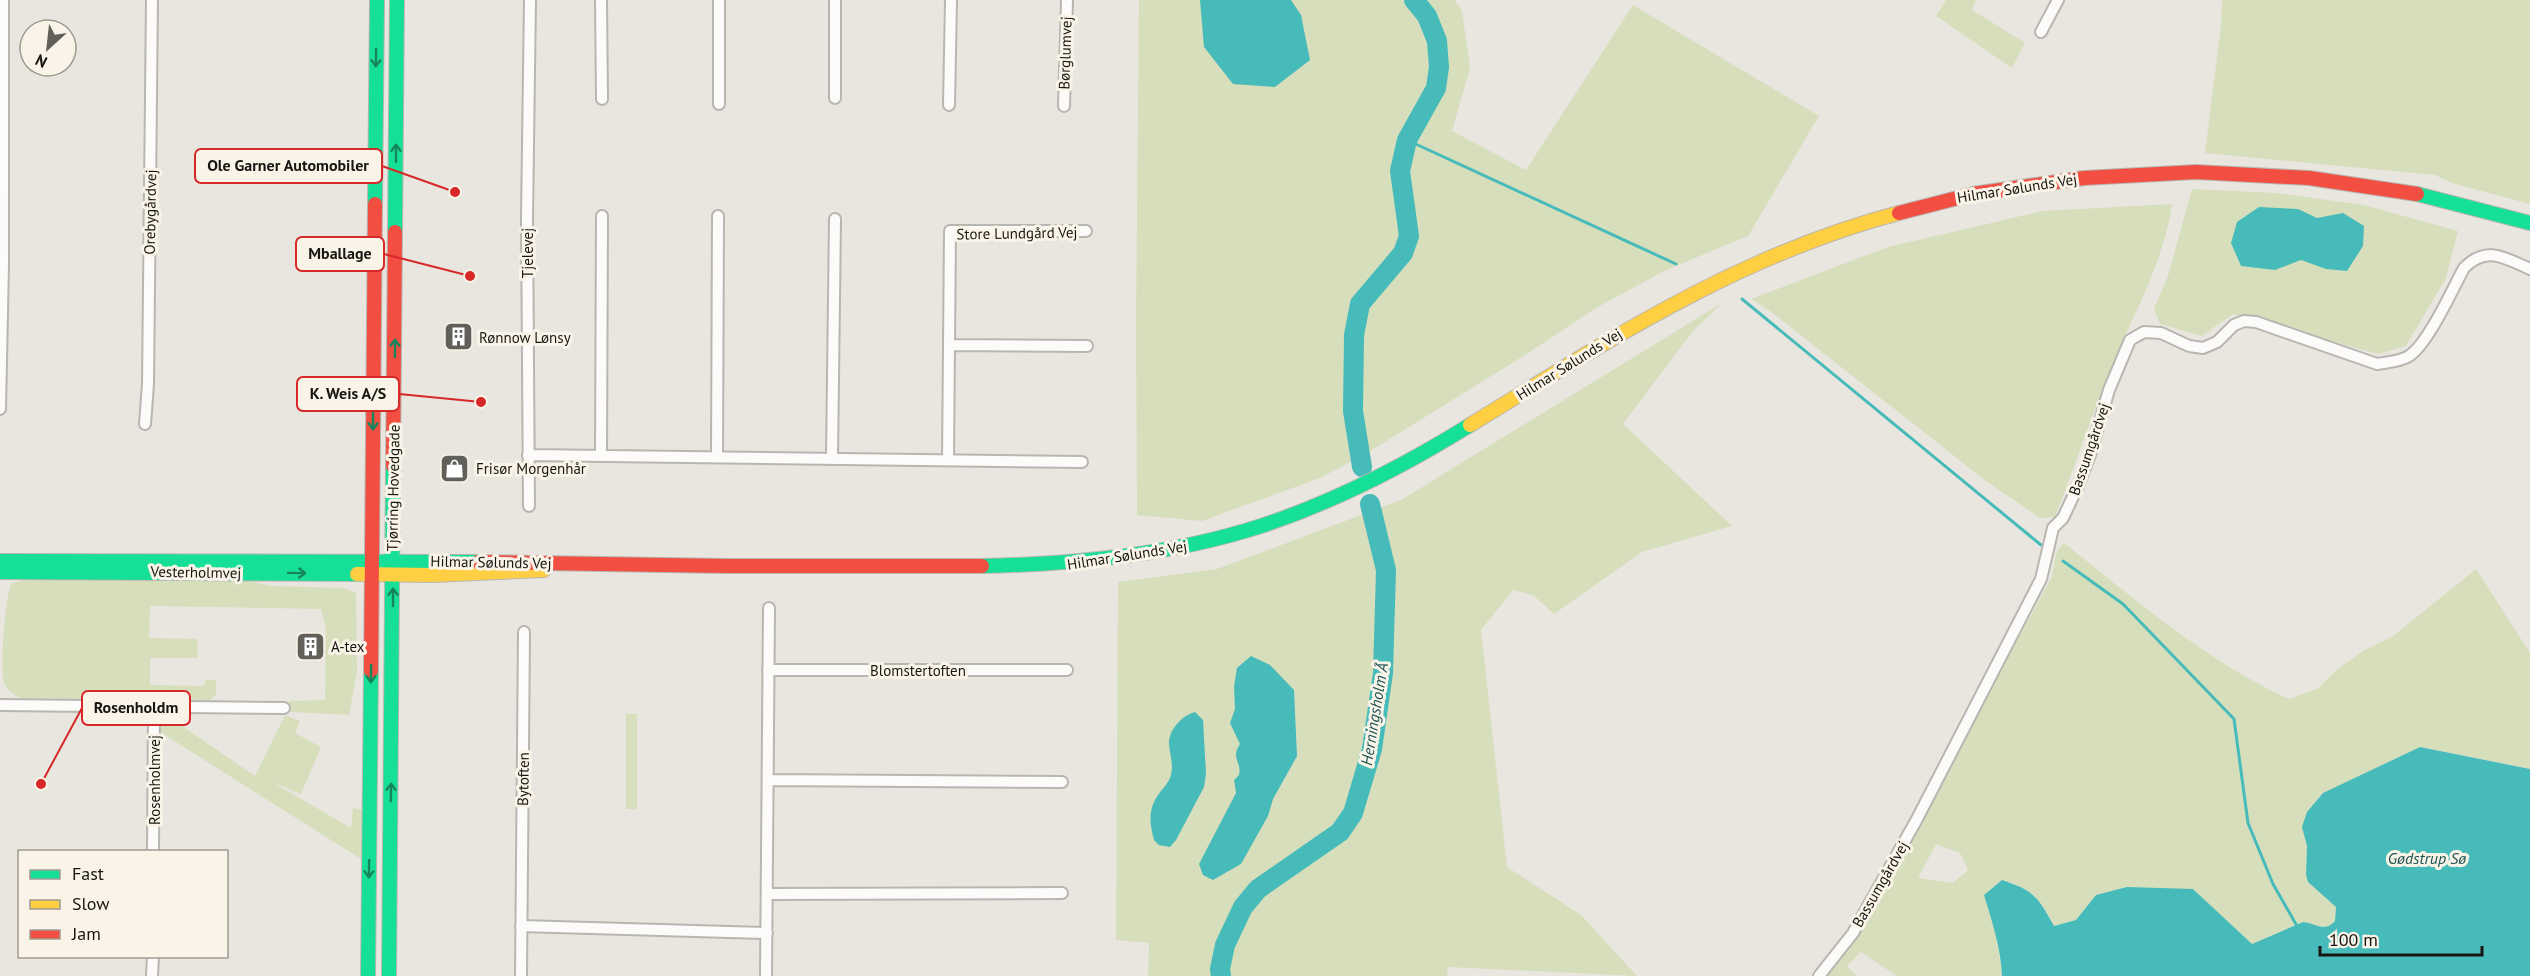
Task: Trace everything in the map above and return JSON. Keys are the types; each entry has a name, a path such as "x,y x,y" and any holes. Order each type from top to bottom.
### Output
{"street":[{"path":"0,409 3,264 1,29 3,0"},
{"name":"Orebygårdvej","path":"145,424 148,384 152,0"},
{"name":"Tjørring Hovedgade","path":"369,976 377,0"},
{"name":"Tjørring Hovedgade","path":"389,976 398,0"},
{"name":"Tjelevej","path":"529,506 527,218 530,0"},
{"path":"601,0 602,99"},
{"path":"719,0 719,104"},
{"path":"835,0 835,98"},
{"path":"949,105 951,0"},
{"name":"Børglumvej","path":"1064,106 1067,0"},
{"path":"2041,32 2058,0"},
{"name":"Hilmar Sølunds Vej","path":"392,568 530,571 609,565 949,567 1057,565 1150,554 1228,536 1312,507 1400,466 1628,328 1713,282 1802,243 1864,222 1989,190 2109,174 2190,171 2254,173 2319,178 2398,190 2470,206 2530,223"},
{"path":"601,456 602,216"},
{"path":"717,216 717,457"},
{"path":"832,459 835,219"},
{"name":"Store Lundgård Vej","path":"948,460 950,231 1086,231"},
{"name":"Bassumgårdvej","path":"1820,976 1852,933 1917,819 2041,579 2053,528 2063,518 2078,486 2109,390 2130,340 2144,332 2161,333 2189,346 2203,348 2217,342 2234,325 2244,321 2256,322 2377,364 2394,362 2420,348 2464,268 2473,258 2485,254 2503,258 2530,269"},
{"path":"950,345 1088,346"},
{"path":"528,455 1082,462"},
{"name":"Vesterholmvej","path":"0,561 372,568"},
{"name":"Vesterholmvej","path":"0,572 392,568"},
{"path":"766,976 769,608"},
{"name":"Bytoften","path":"521,976 524,632"},
{"name":"Blomstertoften","path":"768,670 1067,670"},
{"path":"0,705 284,708"},
{"name":"Rosenholmvej","path":"153,850 154,708"},
{"path":"768,780 1062,782"},
{"path":"767,894 1062,893"},
{"path":"521,926 766,933"},
{"path":"152,976 153,958"}],"green space":[{"path":"1139,0 1455,0 1462,11 1470,68 1452,131 1526,170 1633,5 1819,116 1748,236 1666,270 1596,308 1522,357 1367,453 1320,478 1202,521 1137,515"},
{"path":"1946,0 1976,0 1972,10 2025,43 2012,68 1936,16"},
{"path":"2222,0 2530,0 2530,204 2452,183 2435,175 2205,153 2221,26"},
{"path":"2192,189 2277,193 2364,205 2458,231 2446,278 2406,346 2378,354 2233,314 2202,336 2160,324 2154,309 2168,276"},
{"path":"2172,204 2169,222 2153,273 2105,382 2055,517 2040,518 1986,481 1770,311 1751,299 1888,247 2043,211"},
{"path":"1722,303 1693,331 1623,424 1732,526 1642,552 1554,614 1533,595 1513,590 1481,630 1507,867 1581,915 1637,976 1448,967 1447,976 1148,976 1149,943 1116,940 1118,582 1217,569 1401,500"},
{"path":"2064,543 2200,648 2258,684 2289,699 2317,689 2339,668 2363,651 2393,636 2476,569 2530,653 2530,769 2420,747 2323,793 2307,812 2306,875 2312,886 2336,907 2335,921 2331,925 2323,927 2303,922 2252,944 2193,889 2096,895 2076,920 2054,926 2039,901 2029,891 2002,880 1984,895 1998,945 2002,976 1897,976 1861,952 1847,966 1857,976 1823,976 1850,944 2052,577 2056,553","holes":["1936,844 1960,853 1968,870 1953,883 1918,878"]},
{"path":"29,578 241,580 272,586 343,588 356,593 357,672 349,715 291,712 289,701 325,700 326,628 321,609 150,606 149,638 197,639 198,658 150,658 150,685 204,686 206,680 216,680 216,695 210,700 21,698 11,692 4,682 4,633 11,584"},
{"path":"626,714 637,714 637,809 626,809"},
{"path":"166,715 255,776 285,715 300,721 295,733 321,747 301,794 272,782 351,828 353,808 362,810 361,859 160,732"}],"water":[{"path":"1200,0 1291,0 1301,15 1310,60 1275,87 1233,84 1204,47"},
{"path":"2259,207 2298,209 2317,218 2343,213 2364,226 2363,246 2347,271 2326,269 2301,260 2275,270 2241,266 2231,243 2237,222"},
{"path":"1251,656 1270,665 1294,690 1297,756 1273,799 1268,816 1241,864 1213,880 1203,875 1199,864 1236,793 1234,780 1239,775 1239,766 1236,753 1240,744 1230,723 1235,709 1234,686 1237,668"},
{"path":"1195,712 1203,720 1206,774 1204,787 1176,840 1170,847 1159,845 1154,840 1151,814 1157,797 1171,775 1170,737 1178,723"},
{"name":"Gødstrup Sø","path":"2420,747 2530,769 2530,976 2002,976 1998,945 1984,895 2002,880 2034,896 2054,926 2076,920 2096,895 2127,887 2193,889 2252,944 2303,922 2323,927 2331,925 2335,921 2336,907 2308,882 2306,875 2307,846 2302,827 2307,812 2323,793"}],"waterway":[{"name":"Herningsholm Å","path":"1362,467 1353,411 1354,335 1360,304 1403,253 1409,236 1400,171 1407,140 1436,88 1439,67 1437,41 1427,16 1414,0"},
{"path":"1407,140 1676,264"},
{"path":"1742,299 2041,545"},
{"name":"Herningsholm Å","path":"1221,976 1220,969 1225,945 1243,907 1258,889 1340,832 1353,813 1372,749 1383,673 1386,570 1370,504"},
{"path":"2063,561 2123,604 2234,719 2248,823 2273,884 2297,926"}],"traffic: fast":[{"path":"375,204 377,0"},
{"path":"395,232 397,0"},
{"path":"2417,194 2530,223"},
{"path":"982,566 1053,563 1123,556 1227,536 1261,526 1342,494 1420,455 1470,425"},
{"path":"389,976 393,466"},
{"path":"0,561 478,562"},
{"path":"0,572 357,574"},
{"path":"368,976 371,671"}],"traffic: slow":[{"path":"1470,425 1625,332 1730,276 1840,231 1899,213"},
{"path":"357,574 432,575 544,570"}],"traffic: jam":[{"path":"1899,213 1973,194 2084,178 2196,172 2309,178 2417,194"},
{"path":"371,671 375,204"},
{"path":"393,466 395,232"},
{"path":"478,562 727,566 982,566"}],"place":[{"name":"Ole Garner Automobiler","path":"455,192"},
{"name":"Mballage","path":"470,276"},
{"name":"Rønnow Lønsy","path":"458,337"},
{"name":"K. Weis A/S","path":"481,402"},
{"name":"Frisør Morgenhår","path":"455,468"},
{"name":"A-tex","path":"310,646"},
{"name":"Rosenholdm","path":"41,784"}]}
